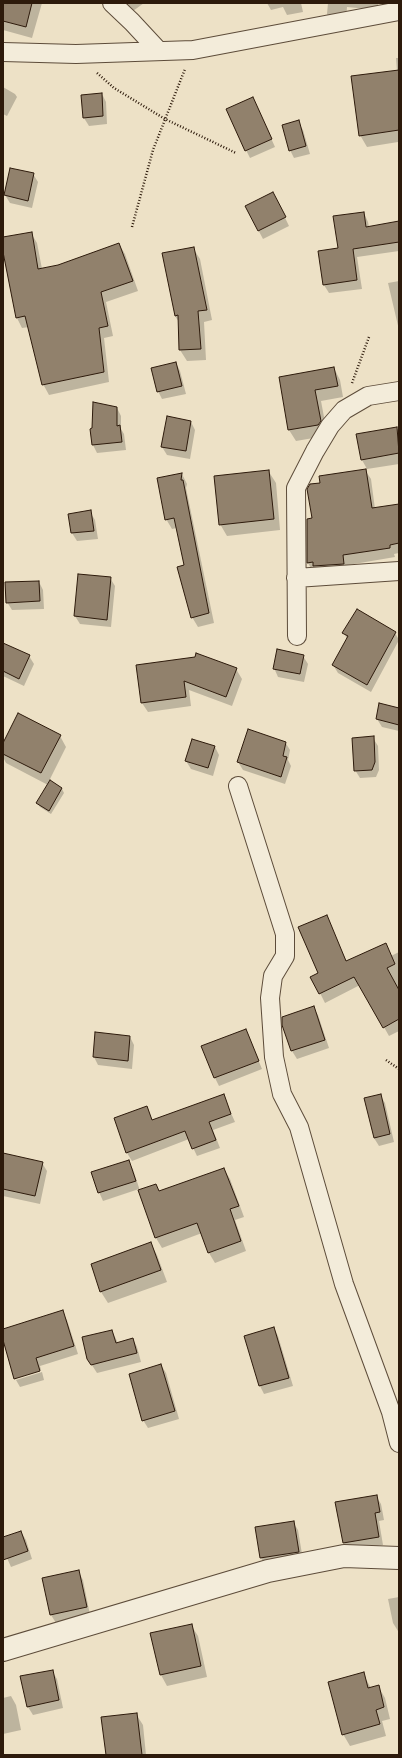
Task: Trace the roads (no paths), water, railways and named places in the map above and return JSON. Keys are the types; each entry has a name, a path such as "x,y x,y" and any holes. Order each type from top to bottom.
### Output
{"street":[{"path":"112,3 158,50"},
{"path":"3,52 76,54 193,50 399,11"},
{"path":"298,636 296,578 296,488 318,445 330,426 344,410 368,396 399,391"},
{"path":"296,578 399,572"},
{"path":"238,786 285,934 285,956 273,976 270,998 274,1057 282,1094 299,1127 344,1284 391,1412 399,1443"},
{"path":"3,1650 268,1571 344,1556 399,1558"}]}
